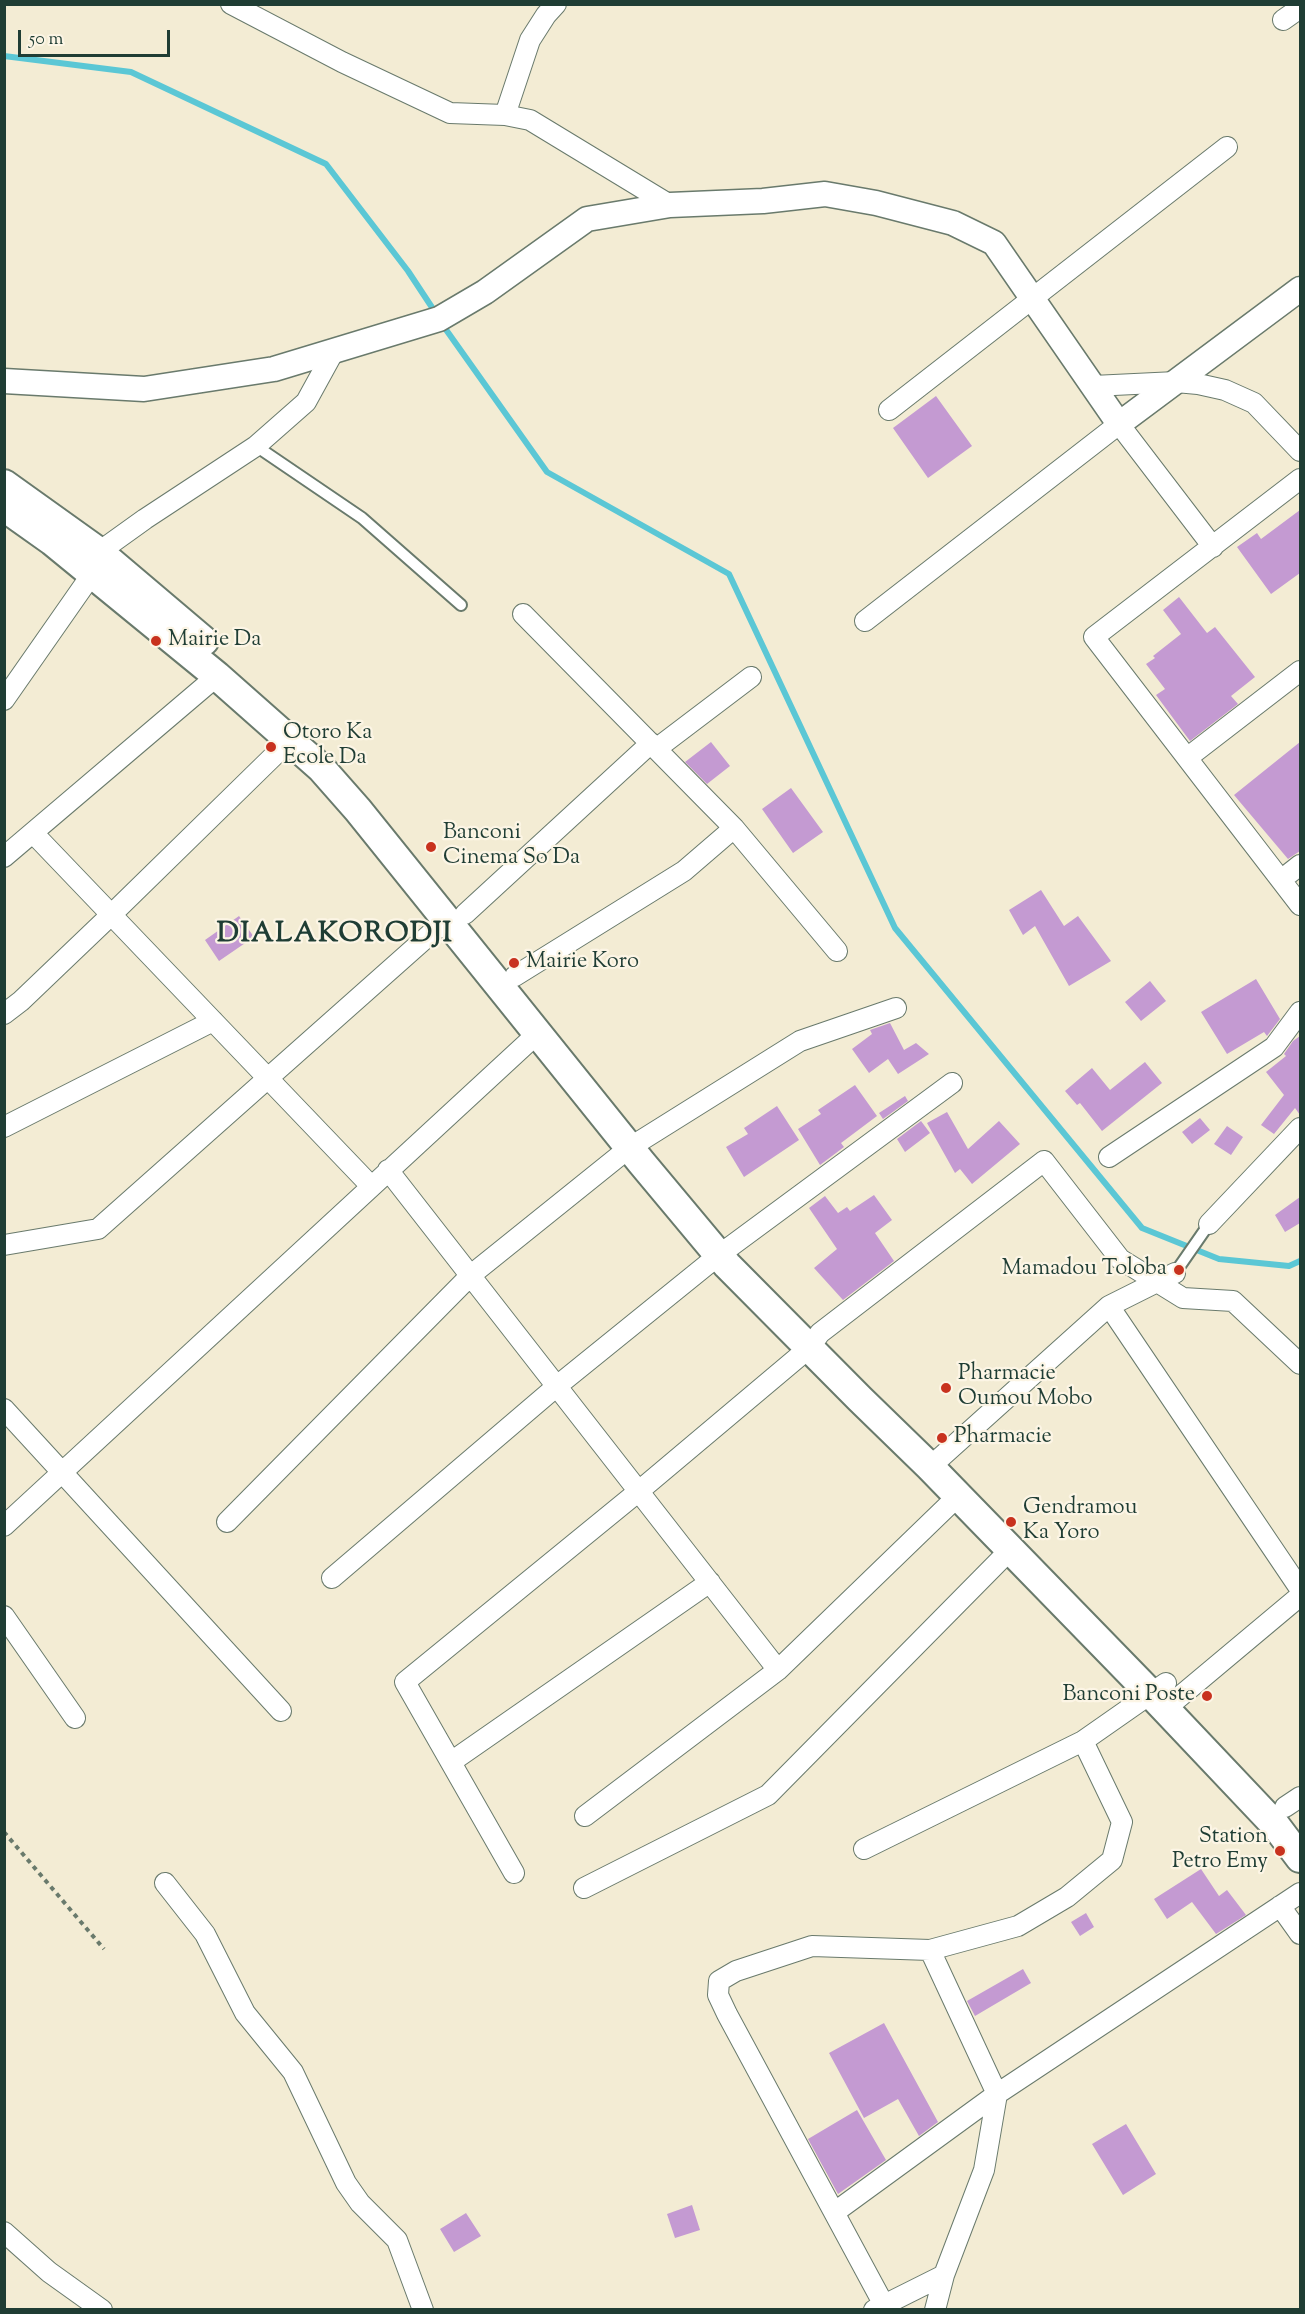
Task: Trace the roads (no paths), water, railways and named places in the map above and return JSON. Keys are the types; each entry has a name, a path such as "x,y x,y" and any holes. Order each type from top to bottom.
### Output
{"main road":[{"path":"4,484 96,563 334,755 372,798 538,1034 637,1143 726,1249 1165,1696 1276,1826 1300,1858"},
{"path":"4,507 96,563 217,676 321,768 455,917 515,976 637,1143"},
{"path":"936,1461 958,1496 1010,1550 1165,1696 1295,1811"}],"street":[{"path":"231,4 342,62 450,113 505,115 530,120 670,205"},
{"path":"505,115 530,40 556,4"},
{"path":"1283,20 1300,8"},
{"path":"889,410 1227,147"},
{"path":"4,381 144,389 274,369 439,319 485,292 587,219 670,205 763,201 825,194 876,203 953,223 994,243 1119,424 1213,546"},
{"path":"865,621 1119,424 1300,289"},
{"path":"4,700 96,563 145,519 256,446 306,402 334,351"},
{"path":"1093,386 1176,382 1225,390 1254,403 1300,451"},
{"path":"1300,479 1094,637 1300,905"},
{"path":"523,614 734,828 837,951"},
{"path":"1187,758 1300,671"},
{"path":"4,857 34,834 217,676"},
{"path":"4,1245 98,1229 268,1078 653,746 751,677"},
{"path":"4,1014 21,1001 111,915 290,740"},
{"path":"515,976 684,871 734,828"},
{"path":"34,834 371,1186"},
{"path":"1281,880 1300,865"},
{"path":"226,1522 471,1275 637,1143 800,1041 896,1008"},
{"path":"1109,1157 1274,1047 1300,1012"},
{"path":"4,1127 213,1021"},
{"path":"4,1526 538,1034"},
{"path":"332,1578 556,1386 726,1249 952,1083"},
{"path":"1209,1224 1300,1128"},
{"path":"514,1873 405,1682 639,1491 815,1341 1044,1161 1120,1259 1183,1298 1233,1301 1300,1364"},
{"path":"388,1170 778,1670"},
{"path":"936,1461 1109,1306 1175,1272"},
{"path":"1109,1306 1300,1589"},
{"path":"4,1408 281,1711"},
{"path":"585,1816 778,1670 958,1496"},
{"path":"584,1888 768,1795 1010,1550"},
{"path":"451,1762 710,1582"},
{"path":"864,1849 1083,1741 1165,1696 1300,1596"},
{"path":"4,1616 75,1718"},
{"path":"945,2275 879,2307 835,2212 718,1995 719,1981 736,1971 812,1946 930,1950 1018,1926 1067,1896 1113,1860 1122,1822 1083,1741"},
{"path":"165,1883 205,1934 245,2013 293,2072 345,2183 360,2203 397,2240 423,2310"},
{"path":"835,2212 997,2094 1300,1893"},
{"path":"1280,1906 1300,1934"},
{"path":"930,1950 997,2094 984,2170 945,2275 935,2310"},
{"path":"4,2232 49,2272 102,2310"}],"lane":[{"path":"256,446 362,518 461,605"},
{"path":"1175,1272 1209,1224"}],"waterway":[{"path":"4,56 131,72 326,164 408,271 437,315"},
{"path":"442,324 547,472 729,574 895,928 1142,1228 1219,1259 1289,1266 1300,1261"}],"place":[{"name":"Mairie Da","path":"156,641"},
{"name":"Otoro Ka Ecole Da","path":"271,747"},
{"name":"Banconi Cinema So Da","path":"431,847"},
{"name":"Mairie Koro","path":"514,963"},
{"name":"Mamadou Toloba","path":"1179,1270"},
{"name":"Pharmacie Oumou Mobo","path":"946,1388"},
{"name":"Pharmacie","path":"942,1438"},
{"name":"Gendramou Ka Yoro","path":"1011,1522"},
{"name":"Banconi Poste","path":"1207,1696"},
{"name":"Station Petro Emy","path":"1280,1851"}],"district":[{"name":"DIALAKORODJI","path":"335,936"}]}
